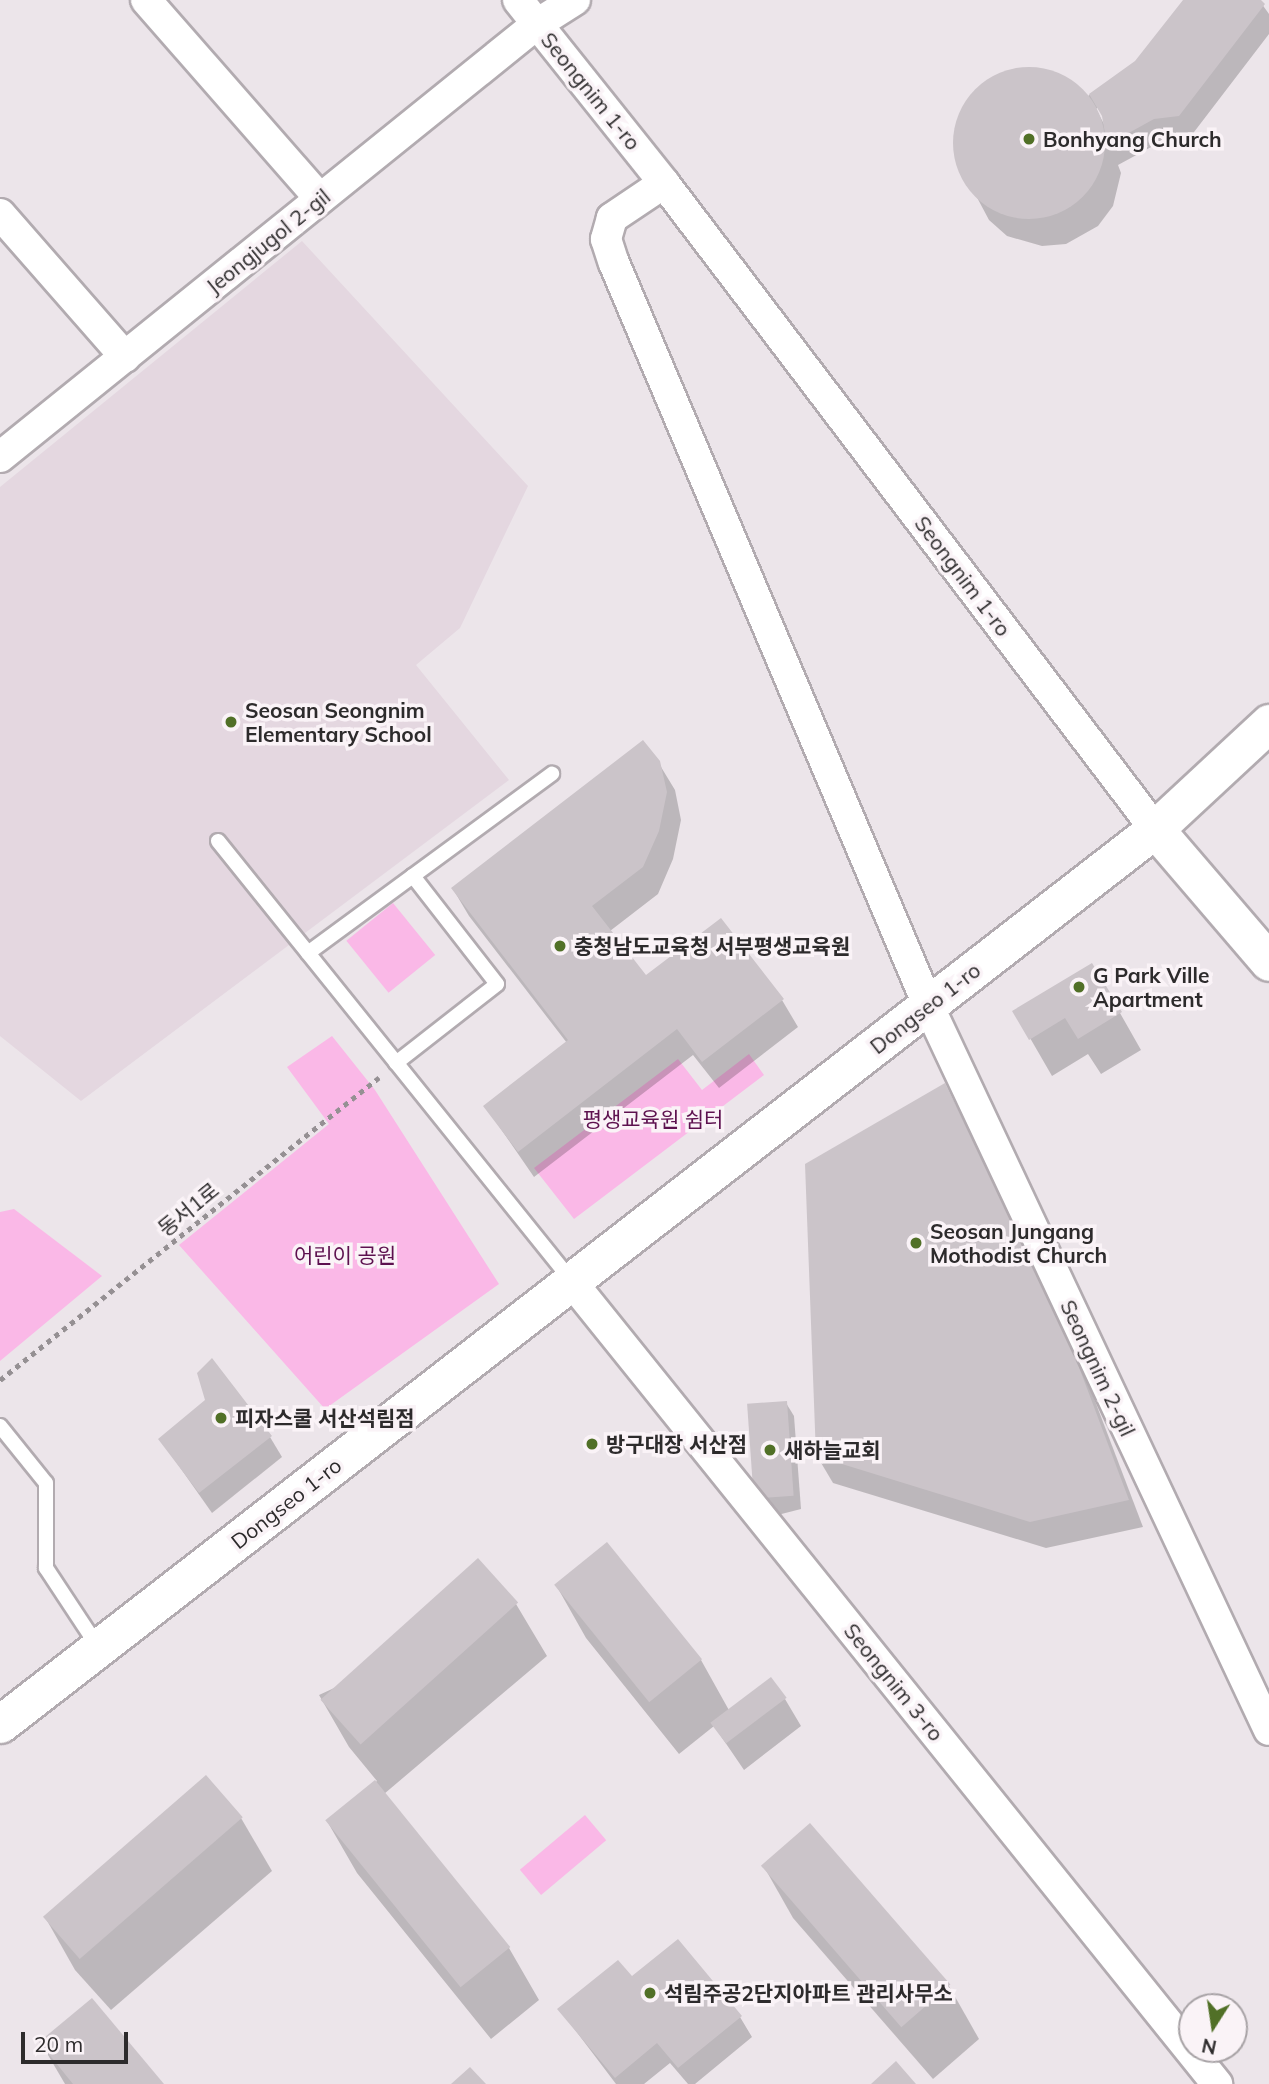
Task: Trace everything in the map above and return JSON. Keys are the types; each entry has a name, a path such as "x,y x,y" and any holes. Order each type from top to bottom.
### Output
{"street":[{"path":"146,0 320,199"},
{"name":"Seongnim 1-ro","path":"517,0 664,183 1155,829 1269,962"},
{"name":"Jeongjugol 2-gil","path":"0,457 537,24 575,0"},
{"path":"664,183 612,218 606,239 928,1005"},
{"path":"0,214 125,357"},
{"name":"Dongseo 1-ro","path":"0,1724 1155,829 1269,723"},
{"name":"Seongnim 2-gil","path":"928,1005 1269,1730"},
{"name":"Seongnim 3-ro","path":"572,1281 1217,2084"}],"lane":[{"path":"308,953 552,774"},
{"path":"218,841 572,1281"},
{"path":"396,1063 497,984 413,876"},
{"path":"0,1426 46,1483 46,1568 99,1648"}],"path":[{"name":"동서1로","path":"0,1380 396,1063"}],"shaded area":[{"name":"Seosan Seongnim Elementary School","path":"302,241 528,486 460,628 416,665 509,780 81,1101 0,1036 0,487"}],"green space":[{"path":"393,903 435,955 389,993 346,941"},
{"name":"어린이 공원","path":"332,1036 375,1090 499,1284 325,1409 179,1245 329,1124 287,1067"},
{"name":"평생교육원 쉼터","path":"749,1054 764,1075 574,1219 534,1168 678,1059 702,1090"},
{"path":"14,1209 102,1276 0,1361 0,1212"},
{"path":"585,1815 606,1840 541,1895 520,1870"}],"building":[{"name":"Bonhyang Church","path":"1183,0 1261,0 1265,4 1179,116 1154,119 1107,145 1102,116 1089,94 1135,61"},
{"name":"Bonhyang Church","path":"1029,67 1058,72 1083,89 1100,114 1105,143 1100,172 1083,197 1058,214 1029,219 1000,214 975,197 958,172 953,143 958,114 975,89 1000,72"},
{"name":"충청남도교육청 서부평생교육원","path":"643,740 660,761 667,792 659,831 643,867 592,906 646,975 721,918 784,999 702,1062 677,1029 518,1152 483,1106 568,1040 451,888"},
{"name":"G Park Ville Apartment","path":"1092,963 1122,1012 1078,1039 1065,1018 1029,1040 1012,1011"},
{"name":"Seosan Jungang Mothodist Church","path":"945,1083 1062,1322 1129,1500 1030,1522 816,1456 805,1164"},
{"name":"피자스쿨 서산석림점","path":"212,1358 272,1436 199,1493 158,1439 205,1400 197,1373"},
{"name":"새하늘교회","path":"787,1401 794,1496 754,1499 747,1404"},
{"path":"607,1542 702,1659 649,1702 554,1585"},
{"path":"478,1558 518,1603 361,1744 320,1700"},
{"path":"771,1677 787,1698 726,1744 710,1723"},
{"path":"206,1775 243,1817 80,1959 43,1917"},
{"path":"375,1780 510,1947 461,1987 325,1820"},
{"path":"810,1823 950,1985 901,2027 761,1866"},
{"name":"석림주공2단지아파트 관리사무소","path":"678,1939 742,2016 678,2068 657,2043 615,2078 557,2009 618,1960 632,1976"},
{"path":"92,1998 164,2084 73,2084 39,2042"},
{"path":"896,2061 916,2084 871,2084"},
{"path":"470,2067 486,2084 451,2084"}],"place":[{"name":"Bonhyang Church","path":"1029,139"},
{"name":"Seosan Seongnim Elementary School","path":"231,722"},
{"name":"충청남도교육청 서부평생교육원","path":"560,946"},
{"name":"G Park Ville Apartment","path":"1079,987"},
{"name":"Seosan Jungang Mothodist Church","path":"916,1243"},
{"name":"피자스쿨 서산석림점","path":"221,1418"},
{"name":"방구대장 서산점","path":"592,1444"},
{"name":"새하늘교회","path":"770,1450"},
{"name":"석림주공2단지아파트 관리사무소","path":"650,1993"}]}
